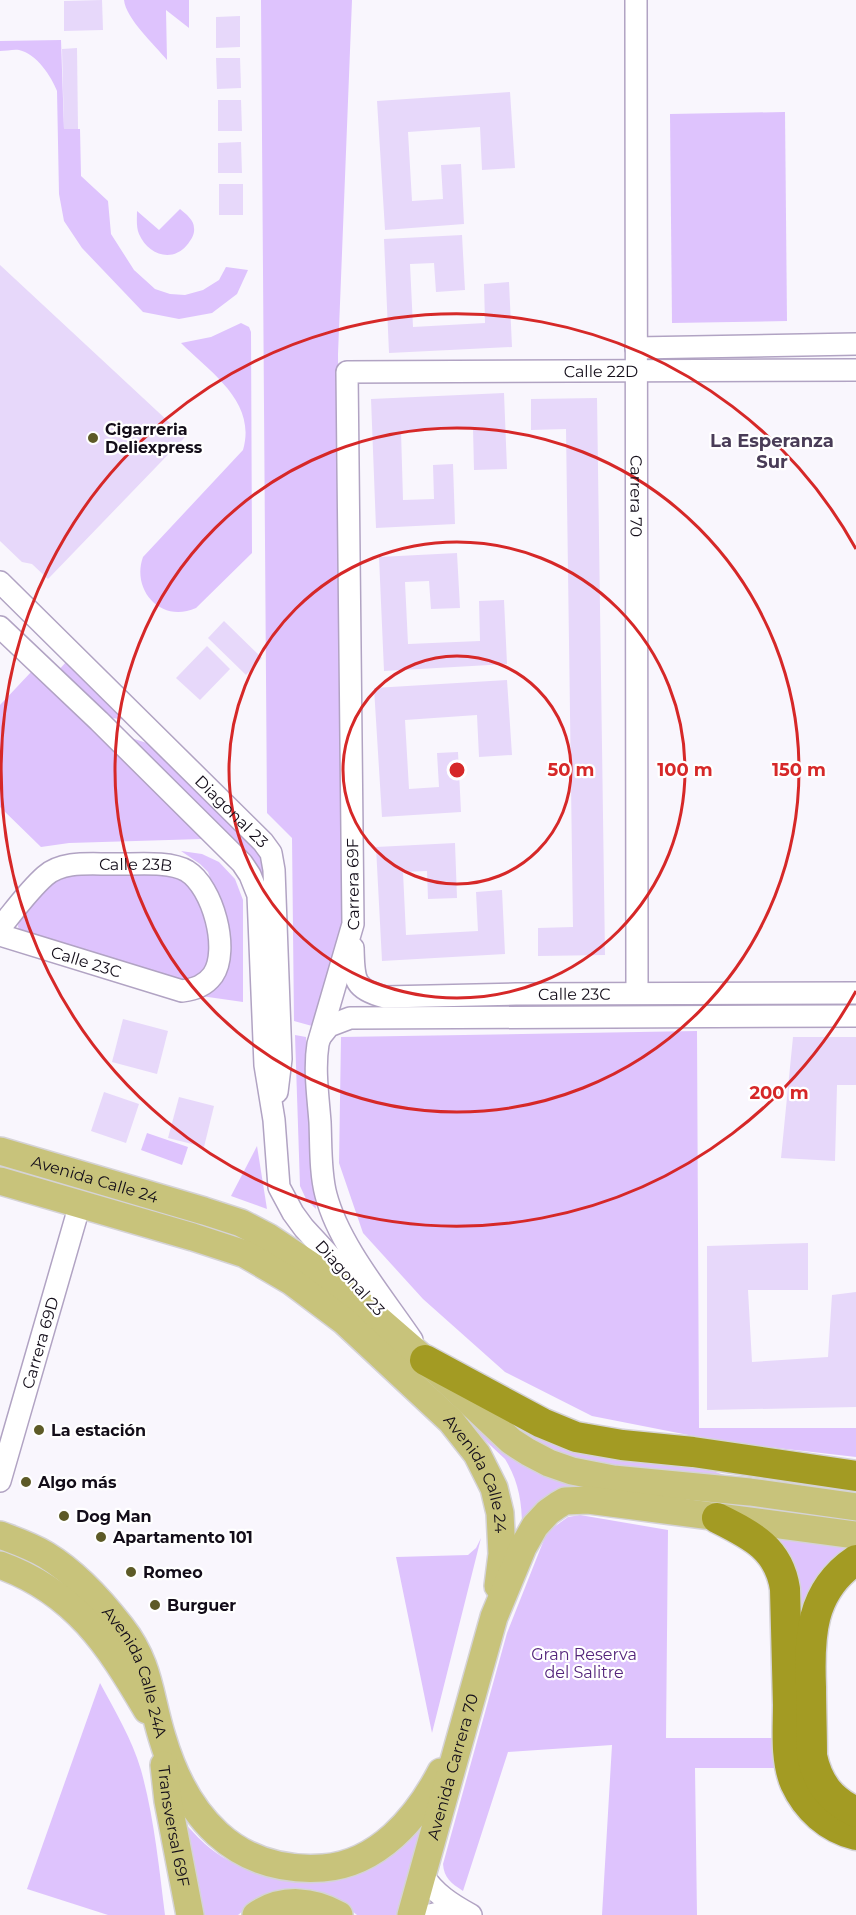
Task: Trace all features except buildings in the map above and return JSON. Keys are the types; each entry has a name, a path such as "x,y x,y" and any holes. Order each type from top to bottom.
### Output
{"highway":[{"path":"425,1360 542,1423 576,1437 856,1476"},
{"path":"717,1518 756,1540 774,1558 780,1568 785,1589 789,1753 794,1781 811,1808 824,1820 842,1831 856,1835"},
{"path":"856,1560 842,1570 825,1593 814,1618 810,1648 814,1767 818,1779 833,1799 856,1812"}],"main road":[{"name":"Avenida Calle 24","path":"0,1152 240,1223 294,1253 334,1281 425,1360 511,1441 549,1463 572,1471 613,1479 750,1492 846,1505"},
{"name":"Avenida Calle 24","path":"0,1181 225,1247 261,1262 321,1302 344,1321 451,1420 477,1454 494,1488 500,1507 502,1554 494,1617"},
{"path":"693,1452 846,1505"},
{"name":"Avenida Calle 24","path":"494,1617 535,1526 558,1504 588,1500 856,1535"},
{"name":"Avenida Calle 24A","path":"0,1535 29,1546 61,1565 121,1626 136,1649 147,1675 161,1736"},
{"name":"Avenida Calle 24A","path":"0,1565 59,1596 86,1621 109,1647 161,1736"},
{"name":"Avenida Carrera 70","path":"411,1915 494,1617"},
{"path":"161,1736 174,1772 188,1798 207,1824 238,1850 255,1859 307,1869 331,1867 357,1860 380,1847 405,1826 424,1801 462,1731"},
{"name":"Transversal 69F","path":"161,1736 168,1801 190,1915"},
{"path":"256,1915 279,1904 293,1902 324,1906 339,1915"}],"street":[{"name":"Carrera 70","path":"636,0 637,993"},
{"name":"Calle 22D","path":"636,348 856,344"},
{"name":"Calle 22D","path":"347,372 856,370"},
{"name":"Carrera 69F","path":"347,372 353,924 316,1054 325,1192 344,1239 425,1360"},
{"name":"Diagonal 23","path":"0,582 263,842 273,860 281,1059 273,1120"},
{"name":"Diagonal 23","path":"0,627 99,721 242,863 250,875 258,895 265,1065 279,1187 293,1213 425,1360"},
{"path":"99,721 159,739"},
{"name":"Calle 23B","path":"0,928 45,875 61,866 85,863 174,865 188,872 202,885 211,902 217,920 218,951 214,973 200,987 182,991 172,989"},
{"name":"Calle 23C","path":"353,924 354,976 363,989 385,998 637,993 856,993"},
{"name":"Calle 23C","path":"0,935 172,989"},
{"name":"Calle 23C","path":"321,1036 329,1026 351,1018 856,1016"},
{"name":"Carrera 69D","path":"0,1481 80,1204"},
{"path":"422,1874 432,1889 441,1897 471,1915"},
{"path":"430,1915 443,1912 464,1915"}],"green space":[{"path":"124,0 189,0 189,28 166,10 167,60 135,23"},
{"path":"261,0 352,0 338,354 342,926 312,1026 294,1021 292,838 267,813"},
{"path":"61,40 64,129 80,129 81,176 108,201 111,234 134,270 155,289 170,294 185,295 203,290 219,280 226,267 248,270 237,294 212,313 179,319 143,312 82,248 64,221 59,194 57,91 47,72 32,56 19,50 0,51 0,41"},
{"path":"785,112 787,321 672,323 670,114"},
{"path":"180,209 194,225 193,235 187,245 181,251 168,255 148,247 139,234 137,211 159,230"},
{"path":"241,323 249,327 251,332 252,553 196,608 183,612 171,611 161,608 145,592 140,569 143,557 243,450 246,433 243,417 228,390 181,343 211,337"},
{"path":"67,661 128,720 103,717 57,672"},
{"path":"32,671 202,839 69,843 41,847 0,807 0,705"},
{"path":"122,735 153,745 257,850 264,865 268,925 259,882"},
{"path":"181,851 202,854 219,862 235,879 243,900 243,1002 201,996 220,904 208,872"},
{"path":"74,873 170,873 182,876 205,903 211,942 210,961 202,976 190,983 23,933 18,927 19,916 60,876"},
{"path":"697,1031 699,1428 856,1428 856,1457 724,1442 592,1416 505,1372 423,1299 363,1233 339,1163 341,1037"},
{"path":"295,1035 306,1037 316,1209 306,1199 300,1186"},
{"path":"147,1133 188,1147 182,1165 141,1150"},
{"path":"257,1146 267,1209 231,1196"},
{"path":"0,1161 221,1228 269,1251 327,1288 508,1448 551,1470 621,1489 830,1519 830,1521 661,1502 614,1493 577,1491 553,1498 536,1510 522,1526 518,1491 505,1459 356,1320 318,1290 268,1259 200,1231 0,1174"},
{"path":"514,1426 547,1440 690,1463 730,1477 579,1465 538,1451"},
{"name":"Gran Reserva del Salitre","path":"580,1515 668,1530 666,1738 774,1738 779,1768 695,1768 697,1915 602,1915 612,1745 508,1752 463,1891 452,1883 445,1873 443,1864 507,1633 547,1532 568,1517"},
{"path":"771,1533 856,1542 810,1593 800,1615 791,1560 785,1548"},
{"path":"481,1538 432,1733 396,1557 468,1555 476,1548"},
{"path":"100,1683 128,1736 141,1770 153,1824 165,1915 108,1915 27,1889"},
{"path":"177,1814 201,1841 220,1856 257,1873 298,1882 338,1880 357,1875 377,1865 395,1852 427,1823 401,1915 357,1915 341,1902 249,1906 238,1915 197,1915"}],"place":[{"name":"Cigarreria Deliexpress","path":"93,438"},
{"name":"La estación","path":"39,1430"},
{"name":"Algo más","path":"26,1482"},
{"name":"Dog Man","path":"64,1516"},
{"name":"Apartamento 101","path":"101,1537"},
{"name":"Romeo","path":"131,1572"},
{"name":"Burguer","path":"155,1605"}],"district":[{"name":"La Esperanza Sur","path":"772,451"}]}
